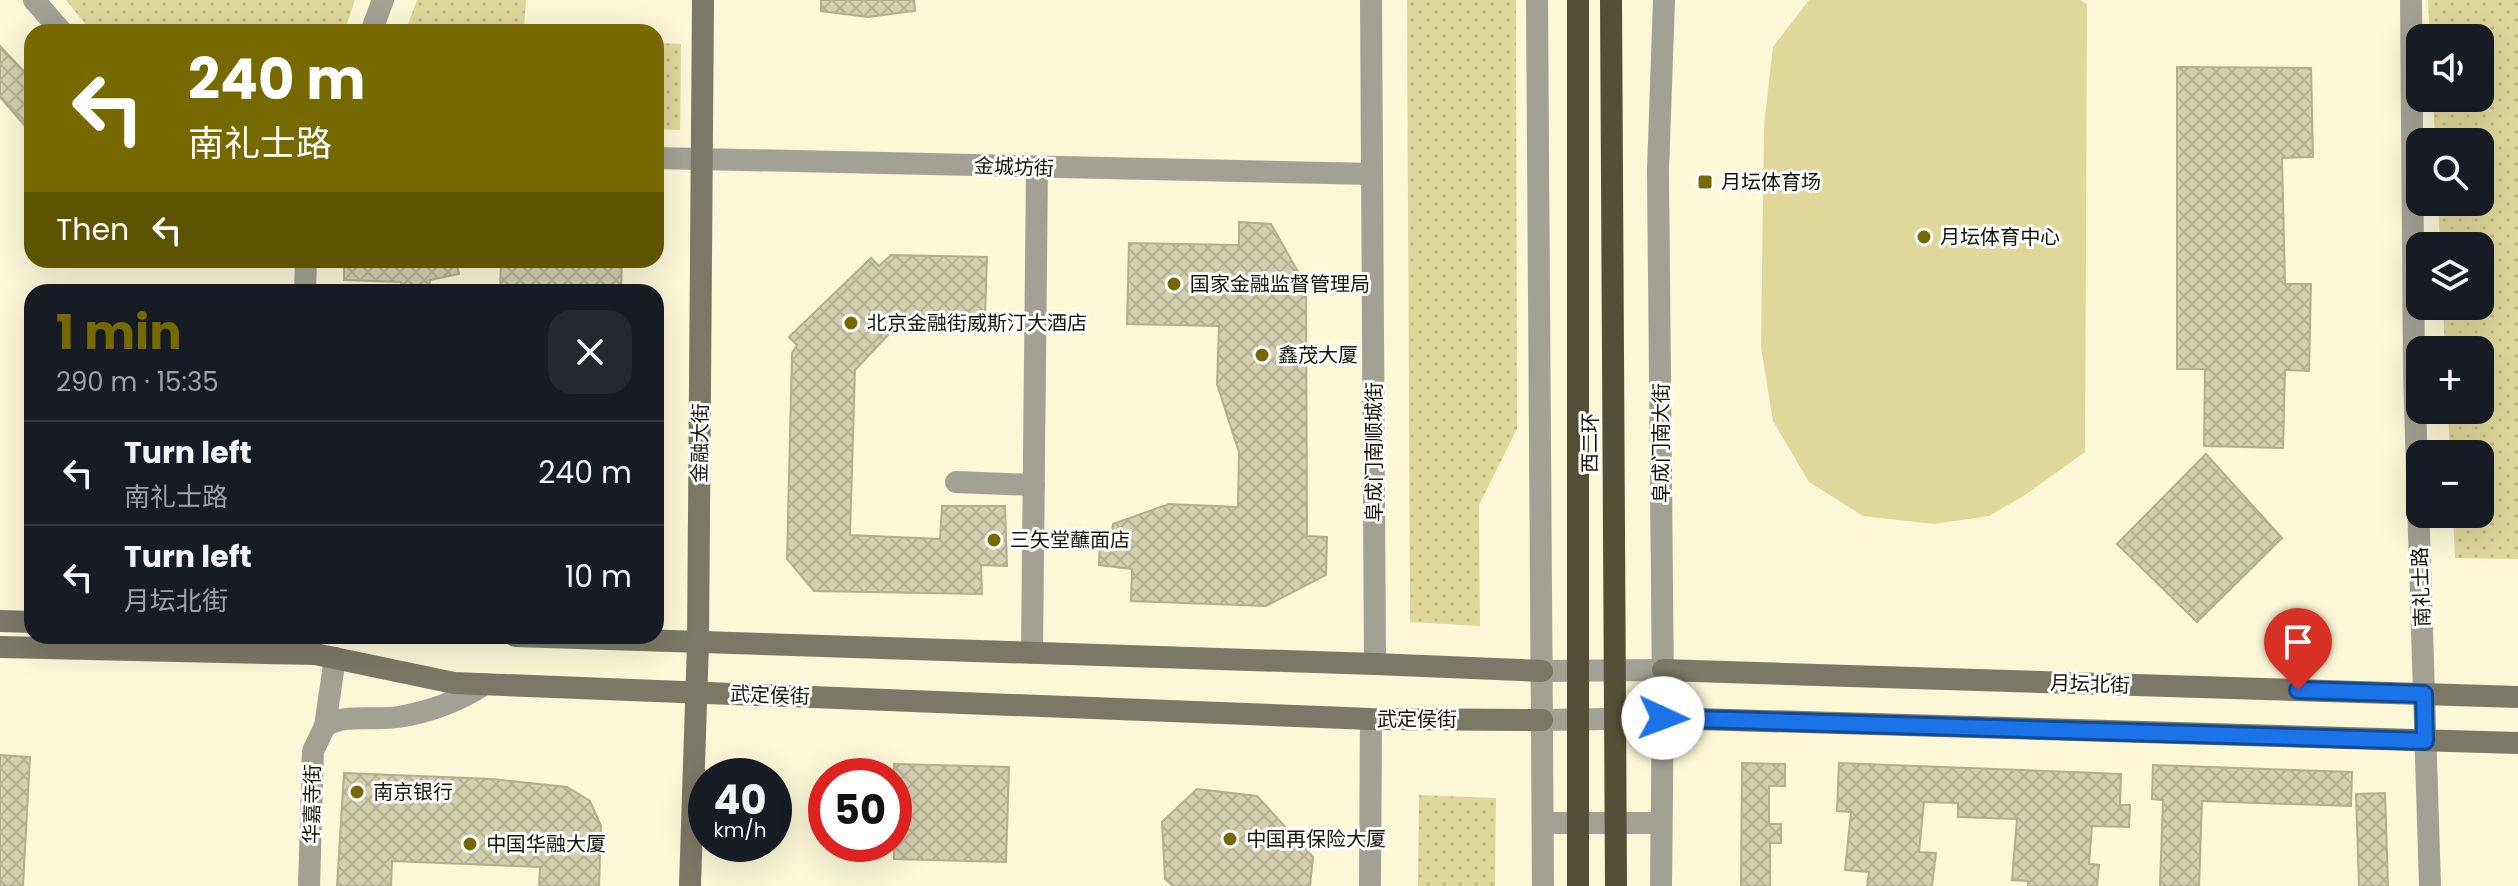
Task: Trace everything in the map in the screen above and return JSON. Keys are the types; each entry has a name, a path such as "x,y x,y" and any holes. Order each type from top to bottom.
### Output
{"highway":[{"name":"西二环","path":"1578,0 1578,886"},
{"name":"西二环","path":"1611,0 1616,886"}],"main road":[{"name":"金融大街","path":"690,886 698,643 703,0"},
{"path":"0,621 24,622"},
{"path":"664,642 1542,671"},
{"name":"武定侯街","path":"0,647 315,654 454,683 1371,719 1542,720"},
{"name":"月坛北街","path":"1663,670 2518,697"},
{"path":"1663,718 2518,743"}],"street":[{"path":"34,0 55,24"},
{"path":"374,24 383,0"},
{"name":"阜成门南顺城街","path":"1371,0 1375,664"},
{"path":"1537,0 1543,886"},
{"name":"阜成门南大街","path":"1661,886 1663,670 1658,171 1664,0"},
{"name":"南礼士路","path":"2411,0 2414,373 2430,886"},
{"name":"金城坊街","path":"664,158 1372,174"},
{"path":"1032,653 1037,167"},
{"path":"956,482 1034,485"},
{"name":"华嘉寺街","path":"309,886 313,751 325,726 335,658"},
{"path":"1542,671 1663,670"},
{"path":"325,726 337,719 410,714 460,700 485,684"},
{"path":"1542,720 1663,718"},
{"path":"1370,886 1371,719"},
{"path":"1544,823 1661,823"}],"shaded area":[{"path":"66,0 355,0 347,24 86,24"},
{"path":"417,0 526,0 524,24 408,24"},
{"path":"1407,0 1516,0 1517,429 1479,505 1480,626 1410,622"},
{"name":"月坛体育中心","path":"1809,0 2080,0 2087,4 2085,452 2025,495 1989,516 1934,524 1863,516 1809,482 1773,421 1761,347 1764,126 1773,47"},
{"path":"2428,0 2518,0 2518,559 2455,558 2454,528 2494,528 2494,440 2449,440 2449,424 2494,424 2494,336 2444,336 2444,320 2494,320 2494,232 2439,232 2439,216 2494,216 2494,128 2434,128 2434,112 2494,112 2494,24 2429,24"},
{"path":"664,43 681,44 680,130 664,129"},
{"path":"1419,795 1496,798 1495,886 1418,886"}],"building":[{"path":"821,0 914,0 915,11 868,17 821,11"},
{"path":"0,46 24,72 24,125 0,97"},
{"path":"2177,67 2311,68 2313,157 2282,158 2285,284 2311,284 2309,371 2285,370 2283,448 2204,446 2205,369 2177,369"},
{"path":"1239,222 1271,224 1306,286 1307,536 1327,537 1326,575 1266,606 1131,601 1132,569 1099,565 1100,533 1112,533 1113,524 1169,504 1238,507 1239,452 1217,384 1219,326 1127,324 1129,243 1239,245"},
{"path":"891,255 987,257 985,316 907,315 855,370 850,535 940,539 942,506 1005,506 1007,566 981,565 982,594 814,591 787,559 792,353 797,345 789,337 871,258 879,266"},
{"path":"344,268 458,268 459,274 430,280 430,284 344,280"},
{"path":"501,268 622,268 621,284 500,284"},
{"path":"2206,454 2282,538 2197,622 2117,544"},
{"path":"0,755 30,757 23,886 0,886"},
{"path":"1742,763 1785,764 1785,786 1769,786 1769,824 1781,824 1781,843 1770,843 1770,886 1741,886"},
{"path":"1839,763 2121,774 2120,805 2130,805 2129,827 2092,826 2089,864 2099,865 2097,886 2028,886 2028,881 2012,880 2017,819 1958,817 1958,803 1924,802 1919,852 1936,853 1932,886 1867,886 1869,872 1845,870 1851,812 1837,811"},
{"path":"912,764 1009,767 1006,862 912,859"},
{"path":"2153,765 2352,772 2351,806 2202,801 2199,886 2160,886 2163,800 2152,799"},
{"name":"中国华融大厦","path":"344,773 492,779 567,787 590,801 601,826 599,886 539,886 540,867 392,861 391,886 337,886"},
{"name":"中国再保险大厦","path":"1197,789 1257,796 1313,857 1310,886 1173,886 1165,879 1162,822"},
{"path":"2385,793 2388,886 2359,886 2356,794"}],"place":[{"name":"月坛体育场","path":"1705,182"},
{"name":"月坛体育中心","path":"1924,237"},
{"name":"国家金融监督管理局","path":"1174,284"},
{"name":"北京金融街威斯汀大酒店","path":"851,323"},
{"name":"鑫茂大厦","path":"1262,355"},
{"name":"三矢堂蘸面店","path":"994,540"},
{"name":"南京银行","path":"357,792"},
{"name":"中国再保险大厦","path":"1230,839"},
{"name":"中国华融大厦","path":"470,844"}],"route":[{"path":"1663,718 2425,741 2424,694 2298,690"}]}
